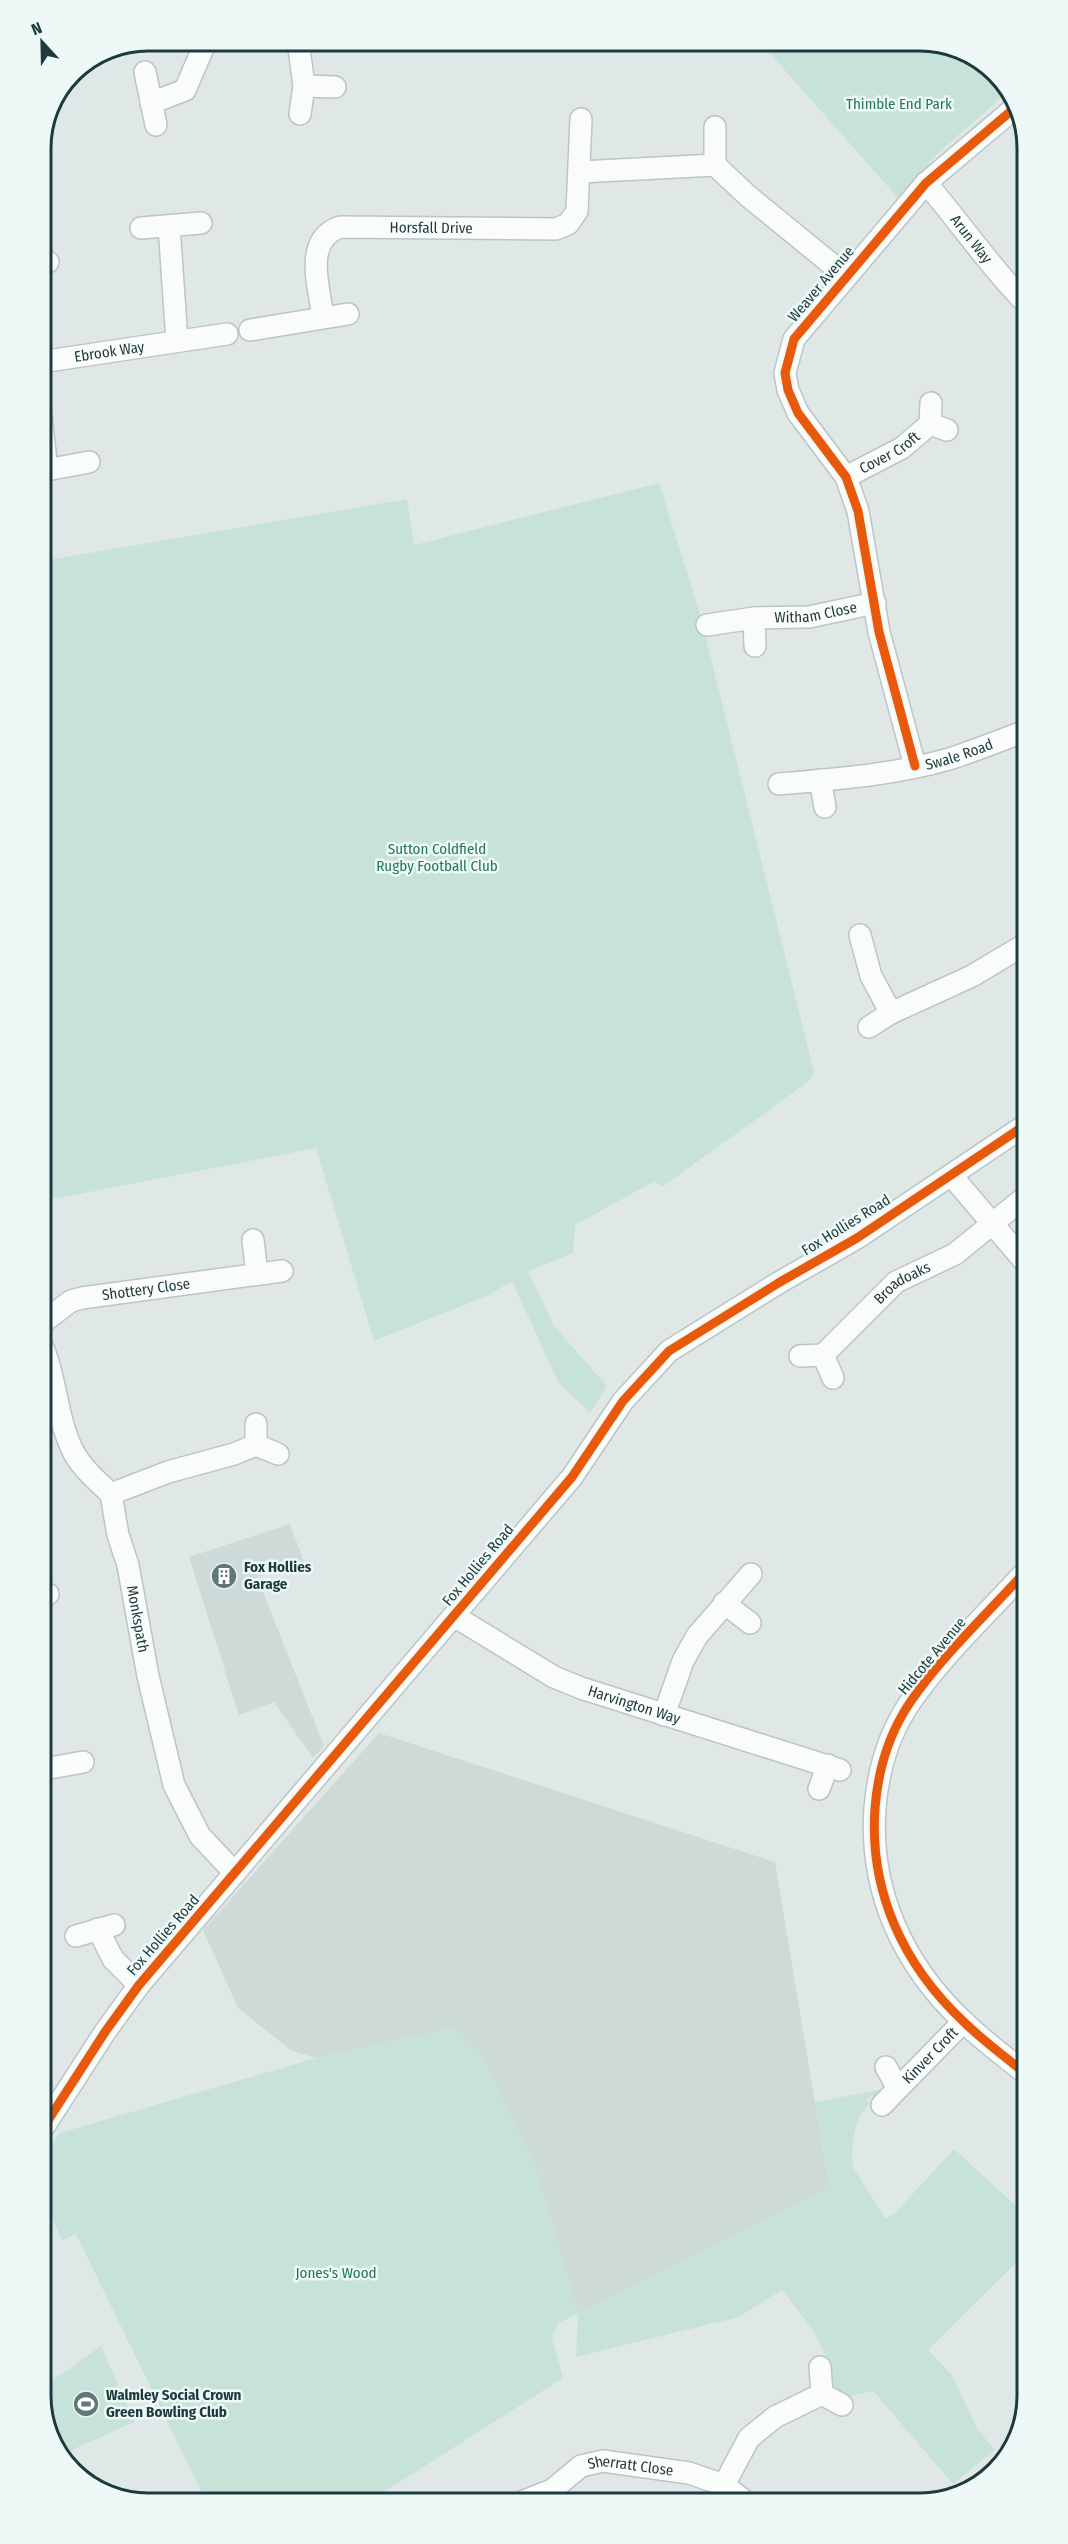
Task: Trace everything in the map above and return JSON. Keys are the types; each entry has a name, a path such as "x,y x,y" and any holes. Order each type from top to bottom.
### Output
{"street":[{"path":"151,104 185,90 201,51"},
{"path":"299,51 304,86 300,114"},
{"path":"145,72 156,125"},
{"path":"304,86 335,87"},
{"name":"Weaver Avenue","path":"915,766 879,632 858,511 846,477 798,413 788,390 785,373 794,339 926,183 1010,112"},
{"name":"Horsfall Drive","path":"322,317 316,260 321,238 330,230 340,226 556,229 568,224 577,211 581,119"},
{"path":"715,127 715,165"},
{"path":"580,172 715,165 748,196 846,276"},
{"name":"Arun Way","path":"926,183 1017,290"},
{"path":"141,228 201,224"},
{"path":"169,226 177,341"},
{"path":"250,330 348,314"},
{"name":"Ebrook Way","path":"51,360 227,334"},
{"name":"Cover Croft","path":"846,477 939,427 931,403"},
{"path":"51,469 89,462"},
{"name":"Witham Close","path":"707,625 754,618 809,617 875,603"},
{"name":"Witham Close","path":"754,618 755,646"},
{"name":"Swale Road","path":"779,784 915,766 948,759 1017,734"},
{"path":"820,780 825,807"},
{"path":"860,935 871,976 891,1013"},
{"path":"869,1027 891,1013 972,976 1017,949"},
{"name":"Fox Hollies Road","path":"51,2117 105,2032 139,1985 572,1477 623,1401 669,1352 761,1293 857,1238 1017,1131"},
{"path":"951,1175 1017,1253"},
{"name":"Broadoaks","path":"823,1355 896,1282 954,1254 992,1226 1017,1203"},
{"path":"253,1240 257,1274"},
{"name":"Shottery Close","path":"51,1317 71,1301 82,1298 282,1271"},
{"path":"800,1356 823,1355 833,1378"},
{"path":"51,1377 65,1432 74,1454 89,1473 111,1494 168,1473 226,1457 256,1434 278,1454"},
{"name":"Monkspath","path":"111,1494 118,1535 128,1565 148,1676 174,1785 200,1836 235,1874"},
{"path":"664,1715 683,1661 697,1636 751,1574"},
{"name":"Hidcote Avenue","path":"1017,1582 910,1702 893,1733 880,1771 876,1800 874,1857 887,1909 909,1954 932,1987 963,2022 1017,2067"},
{"path":"724,1603 750,1623"},
{"name":"Harvington Way","path":"454,1616 555,1677 664,1715 834,1767 819,1789"},
{"path":"55,1761 83,1762"},
{"name":"Fox Hollies Road","path":"76,1936 106,1927 114,1959 139,1985"},
{"name":"Kinver Croft","path":"882,2105 897,2087 932,2056 963,2022"},
{"name":"Kinver Croft","path":"886,2067 897,2087"},
{"path":"820,2367 822,2394"},
{"path":"822,2394 842,2405"},
{"path":"724,2485 748,2438 775,2417 822,2394"},
{"name":"Sherratt Close","path":"544,2493 552,2490 581,2466 603,2461 689,2473 724,2485 734,2493"}],"shaded area":[{"path":"290,1524 304,1562 257,1577 324,1746 313,1758 274,1702 239,1715 189,1557"},
{"path":"379,1733 775,1862 829,2187 578,2313 533,2159 453,2028 316,2058 292,2051 238,2008 203,1930"}],"green space":[{"name":"Thimble End Park","path":"768,51 927,51 957,58 989,79 1002,97 939,152 898,198"},
{"name":"Sutton Coldfield Rugby Football Club","path":"659,483 700,614 814,1072 808,1082 662,1187 655,1181 575,1225 573,1253 528,1271 554,1326 607,1386 590,1413 558,1382 512,1281 487,1296 374,1341 316,1148 51,1199 51,559 407,499 414,545"},
{"name":"Jones's Wood","path":"453,2028 483,2057 533,2159 578,2313 829,2187 815,2102 879,2090 878,2094 867,2099 869,2104 859,2118 853,2142 852,2159 853,2167 885,2218 894,2214 954,2149 1017,2207 1017,2262 928,2350 951,2374 978,2430 995,2450 953,2484 873,2391 842,2398 832,2382 825,2356 815,2334 782,2290 739,2317 576,2357 578,2314 558,2323 552,2338 563,2378 382,2493 202,2493 76,2234 62,2240 51,2217 51,2146 60,2133 316,2058"},
{"name":"Walmley Social Crown Green Bowling Club","path":"101,2346 134,2422 69,2451 56,2427 52,2409 51,2381"}],"cycle path":[{"path":"915,766 879,632 858,511 846,477 798,413 788,390 785,373 794,339 926,183 1010,112"},
{"path":"51,2116 105,2032 139,1985 572,1477 623,1401 669,1351 780,1282 857,1238 1017,1131"},
{"path":"1017,1581 937,1667 903,1713 886,1752 875,1808 875,1839 884,1897 907,1951 942,2000 971,2029 1017,2067"}],"place":[{"name":"Fox Hollies Garage","path":"224,1576"},
{"name":"Walmley Social Crown Green Bowling Club","path":"86,2404"}]}
